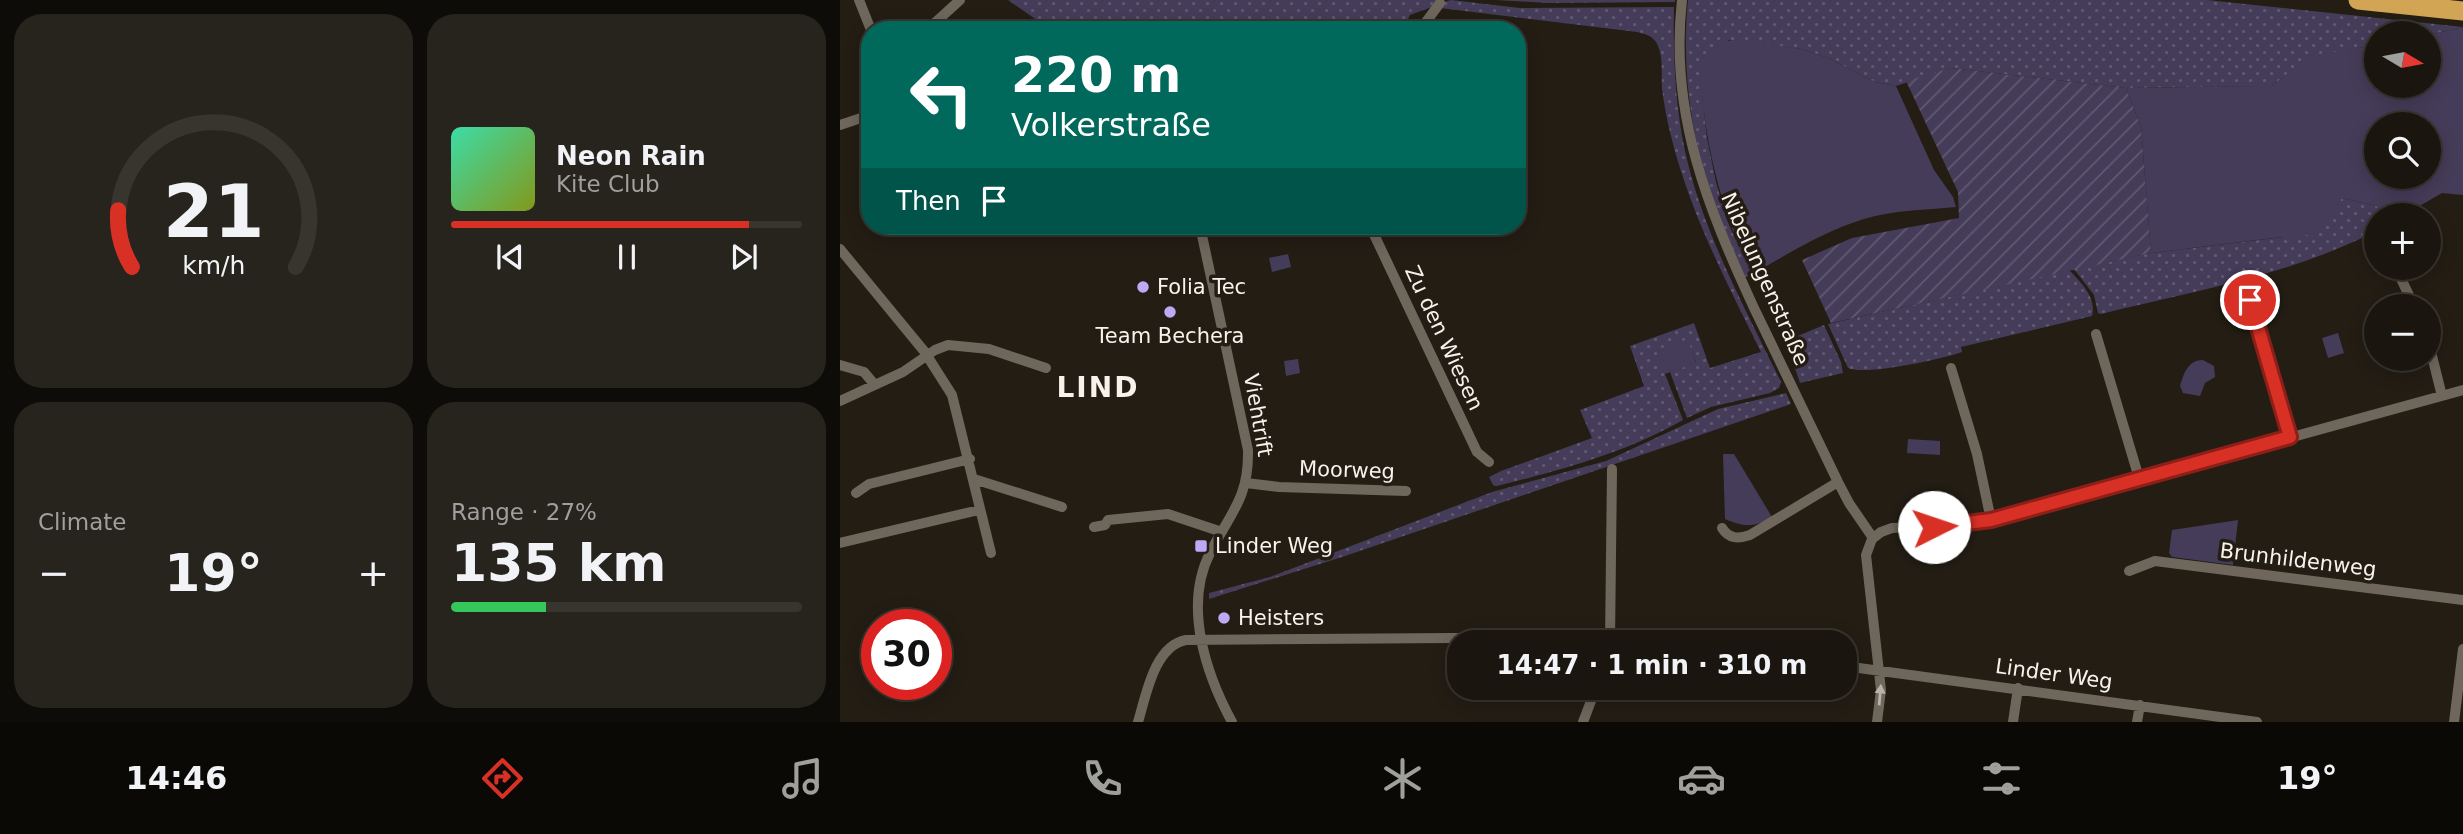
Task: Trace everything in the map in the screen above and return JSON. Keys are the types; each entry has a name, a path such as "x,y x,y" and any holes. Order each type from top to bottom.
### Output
{"highway":[{"path":"2358,0 2463,13"}],"street":[{"path":"859,0 867,21"},
{"path":"938,21 960,0"},
{"name":"Nibelungenstraße","path":"1682,0 1683,93 1700,178 1724,244 1838,482 1873,538"},
{"path":"1427,21 1440,3"},
{"path":"840,125 861,118"},
{"name":"Viehtrift","path":"1202,235 1247,443 1246,483 1239,505 1210,552 1201,576 1198,611 1211,677 1232,722"},
{"name":"Zu den Wiesen","path":"1374,235 1477,452 1489,462"},
{"path":"840,249 927,355 955,402 990,553"},
{"path":"2250,300 2290,437"},
{"path":"2096,334 2139,478"},
{"path":"840,401 903,372 940,347 960,345 989,349 1046,368"},
{"path":"840,365 864,372 874,384"},
{"path":"1951,368 1977,454 1991,520"},
{"path":"2436,371 2442,396"},
{"path":"1877,722 1881,690 1866,555 1873,538 1881,532 1892,528 1947,526 1991,520 2463,390"},
{"path":"856,493 869,484 970,459"},
{"path":"1610,630 1612,469"},
{"path":"974,479 1062,507"},
{"path":"1722,528 1734,538 1750,536 1838,482"},
{"name":"Moorweg","path":"1246,483 1279,487 1406,491"},
{"path":"840,543 979,510"},
{"path":"1094,527 1105,525 1108,520 1168,514 1222,532"},
{"name":"Brunhildenweg","path":"2129,571 2155,561 2463,600"},
{"path":"1138,722 1155,672 1167,650 1180,641 1447,637"},
{"path":"2454,722 2463,649"},
{"name":"Linder Weg","path":"1857,667 2257,722"},
{"path":"2012,722 2018,688"},
{"path":"1583,722 1591,700"},
{"path":"2137,722 2140,705"}],"shaded area":[{"path":"1008,0 1437,0 1432,7 1410,15 1407,21 1038,21"},
{"path":"1451,0 1520,8 1674,7 1677,97 1685,151 1693,181 1726,270 1781,382 1779,388 1770,393 1711,407 1687,418 1670,372 1696,362 1687,339 1665,374 1683,420 1638,442 1569,467 1493,485 1489,477 1501,471 1592,438 1580,410 1644,386 1630,346 1694,323 1710,368 1761,352 1710,246 1688,192 1668,124 1660,52 1654,40 1637,32 1440,8 1444,2"},
{"path":"1496,0 1675,0 1675,2 1549,3"},
{"path":"1688,0 2207,0 2406,21 2364,21 2364,47 2309,57 2272,86 2126,88 1951,68 1896,86 1875,82 1828,58 1801,49 1728,40 1702,94 1716,182 1727,220 1751,275 1745,277 1716,212 1699,153 1687,77"},
{"path":"2441,25 2463,27 2441,32"},
{"path":"2463,27 2463,195 2442,193 2425,203 2364,203 2342,198 2318,233 2151,253 2141,127 2126,88 2256,86 2257,83 2260,86 2272,86 2309,56 2364,47 2364,98 2441,98 2441,32"},
{"path":"1735,40 1801,49 1828,58 1875,82 1896,86 1934,170 1953,197 1956,207 1898,212 1864,219 1820,237 1751,275 1734,234 1715,171 1701,83 1701,67 1707,52 1719,43"},
{"path":"1951,68 2126,88 2141,127 2151,253 1831,323 1802,260 1852,238 1959,218 1958,192 1906,81"},
{"path":"2342,198 2364,203 2364,237 2344,246 2276,271 2101,314 2098,313 2094,295 2074,269 2151,253 2317,233"},
{"path":"1288,254 1291,267 1272,272 1269,258"},
{"path":"2069,270 2090,297 2092,316 1961,347 1962,352 1938,359 1871,370 1848,368 1828,324"},
{"path":"1824,325 1841,362 1843,373 1800,383 1786,341"},
{"path":"2338,333 2344,353 2328,358 2322,338"},
{"path":"1688,339 1696,363 1665,374 1656,350"},
{"path":"1298,359 1300,373 1286,376 1284,361"},
{"path":"2203,360 2214,366 2215,377 2205,383 2200,396 2183,393 2180,386 2187,368 2194,362"},
{"path":"1786,393 1791,404 1342,557 1209,599 1209,593 1270,577 1492,492 1606,461 1718,409"},
{"path":"1908,439 1940,441 1940,455 1907,453"},
{"path":"1723,454 1734,454 1772,517 1749,525 1725,519"},
{"path":"2238,520 2233,565 2172,557 2169,553 2172,530"}],"place":[{"name":"Folia Tec","path":"1143,287"},
{"name":"Team Bechera","path":"1170,312"},
{"name":"Linder Weg","path":"1201,546"},
{"name":"Heisters","path":"1224,618"}],"district":[{"name":"LIND","path":"1098,387"}],"route":[{"path":"1934,527 1991,520 2290,437 2250,300"}]}
